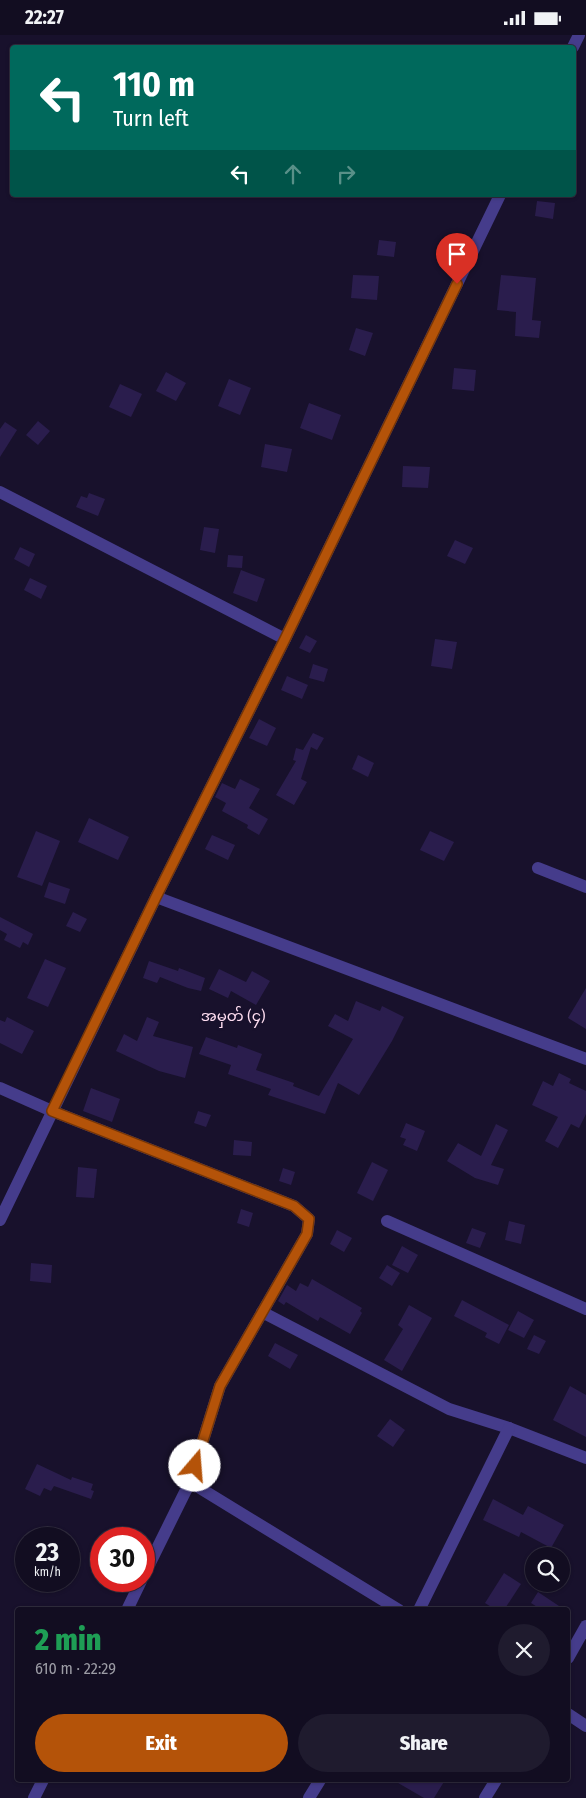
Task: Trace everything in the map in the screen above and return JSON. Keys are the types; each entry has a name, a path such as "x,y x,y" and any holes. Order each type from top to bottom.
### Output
{"street":[{"path":"0,1221 156,897 285,639 499,197"},
{"path":"0,492 285,639"},
{"path":"538,868 586,887"},
{"path":"156,897 586,1059"},
{"path":"0,1088 52,1111 294,1206 309,1219 307,1234 220,1386 190,1482 155,1553"},
{"path":"387,1221 586,1309"},
{"path":"262,1312 449,1409 509,1428 586,1458"},
{"path":"420,1607 509,1428"},
{"path":"190,1482 394,1607"},
{"path":"128,1607 136,1592"},
{"path":"570,1654 586,1626"},
{"path":"570,1715 586,1726"},
{"path":"34,1798 42,1782"},
{"path":"309,1798 319,1782"},
{"path":"485,1798 495,1782"}],"building":[{"path":"537,201 555,203 553,219 535,216"},
{"path":"379,240 396,242 394,257 377,255"},
{"path":"353,275 379,276 377,300 351,298"},
{"path":"501,275 536,278 532,320 541,321 539,338 515,336 516,312 497,310"},
{"path":"356,328 373,333 365,356 349,350"},
{"path":"454,368 476,370 474,391 452,389"},
{"path":"166,372 186,383 176,401 156,391"},
{"path":"229,379 251,388 240,415 218,406"},
{"path":"120,384 142,394 131,417 109,407"},
{"path":"309,403 341,415 332,440 300,428"},
{"path":"38,421 50,431 38,445 26,435"},
{"path":"5,422 17,430 0,457 0,429"},
{"path":"265,444 292,449 287,472 261,467"},
{"path":"403,466 430,467 428,488 402,487"},
{"path":"89,493 105,499 98,516 76,507 81,496 87,498"},
{"path":"204,527 219,529 215,553 200,550"},
{"path":"455,540 473,548 465,564 447,556"},
{"path":"20,547 35,554 29,567 14,559"},
{"path":"228,555 243,556 242,568 227,567"},
{"path":"241,570 265,579 257,602 233,593"},
{"path":"30,578 47,586 41,599 24,590"},
{"path":"306,635 317,641 310,653 299,648"},
{"path":"435,639 457,642 452,669 431,666"},
{"path":"313,664 328,669 324,682 309,678"},
{"path":"287,676 308,685 302,699 281,690"},
{"path":"259,719 276,728 267,746 249,738"},
{"path":"313,733 324,738 317,750 311,747 301,779 307,782 294,805 276,795 296,761 293,760 296,748 303,750"},
{"path":"358,755 374,763 368,777 352,769"},
{"path":"240,779 260,789 249,808 268,819 259,835 247,828 248,825 222,811 226,803 215,797 222,783 235,789"},
{"path":"89,818 129,837 118,860 78,842"},
{"path":"36,831 60,841 42,886 17,877"},
{"path":"430,831 454,842 444,861 420,850"},
{"path":"212,835 235,845 228,860 205,849"},
{"path":"49,882 70,889 65,904 44,897"},
{"path":"73,912 87,919 80,932 66,926"},
{"path":"0,917 33,934 28,945 23,942 20,948 4,940 7,934 0,930"},
{"path":"45,959 66,968 48,1007 27,998"},
{"path":"149,961 178,971 179,968 205,978 201,991 160,977 157,983 143,978"},
{"path":"219,969 246,982 252,971 270,981 256,1005 231,991 228,998 209,989"},
{"path":"586,988 586,1029 568,1018"},
{"path":"356,1001 380,1011 382,1006 404,1017 392,1041 359,1095 338,1083 325,1114 268,1095 271,1089 228,1074 231,1065 199,1054 206,1037 237,1048 238,1045 262,1054 256,1070 294,1083 293,1086 319,1096 353,1039 328,1026 335,1014 348,1021"},
{"path":"7,1017 34,1031 22,1054 0,1043 0,1020 5,1022"},
{"path":"147,1017 159,1022 153,1036 193,1047 185,1078 159,1071 116,1051 124,1034 137,1041"},
{"path":"559,1073 571,1079 569,1083 586,1091 586,1114 579,1128 571,1124 558,1148 545,1141 558,1117 532,1105 543,1081 553,1086"},
{"path":"91,1088 120,1099 112,1122 83,1111"},
{"path":"198,1111 211,1115 206,1127 194,1123"},
{"path":"406,1123 425,1131 417,1151 403,1145 406,1139 400,1137"},
{"path":"496,1124 508,1130 491,1165 504,1169 498,1185 475,1178 447,1161 458,1143 481,1156"},
{"path":"234,1140 252,1142 251,1156 233,1155"},
{"path":"372,1162 388,1170 373,1201 357,1193"},
{"path":"78,1167 97,1169 94,1198 76,1197"},
{"path":"283,1168 295,1172 291,1185 279,1181"},
{"path":"241,1209 253,1213 249,1227 237,1223"},
{"path":"509,1221 525,1225 521,1244 505,1240"},
{"path":"472,1228 486,1233 480,1248 466,1243"},
{"path":"337,1230 352,1238 344,1252 330,1244"},
{"path":"402,1246 418,1255 408,1273 392,1265"},
{"path":"31,1263 52,1265 51,1283 30,1281"},
{"path":"387,1265 400,1273 392,1286 379,1278"},
{"path":"312,1279 362,1308 360,1311 362,1313 350,1334 320,1317 318,1321 286,1302 284,1305 278,1301 287,1285 296,1291 300,1283 308,1287"},
{"path":"462,1300 509,1325 499,1344 485,1337 487,1333 454,1316"},
{"path":"409,1305 432,1318 402,1371 384,1360 403,1329 398,1325"},
{"path":"518,1311 534,1320 524,1338 508,1330"},
{"path":"534,1335 546,1341 539,1354 527,1349"},
{"path":"275,1343 298,1355 290,1369 268,1356"},
{"path":"570,1386 586,1395 586,1437 553,1420"},
{"path":"390,1419 405,1430 393,1447 377,1436"},
{"path":"37,1464 71,1480 72,1477 93,1484 91,1490 94,1491 91,1499 54,1486 51,1491 44,1488 40,1496 25,1489"},
{"path":"493,1499 523,1515 528,1506 564,1525 552,1547 549,1547 521,1532 519,1537 483,1520"},
{"path":"504,1573 521,1584 506,1607 491,1607 485,1603"},
{"path":"538,1592 560,1607 537,1607 531,1603"},
{"path":"396,1782 444,1782 434,1798 424,1798"}],"district":[{"name":"အမှတ် (၄)","path":"233,1016"}],"route":[{"path":"195,1466 220,1386 307,1234 309,1219 294,1206 52,1111 285,639 457,284"}]}
